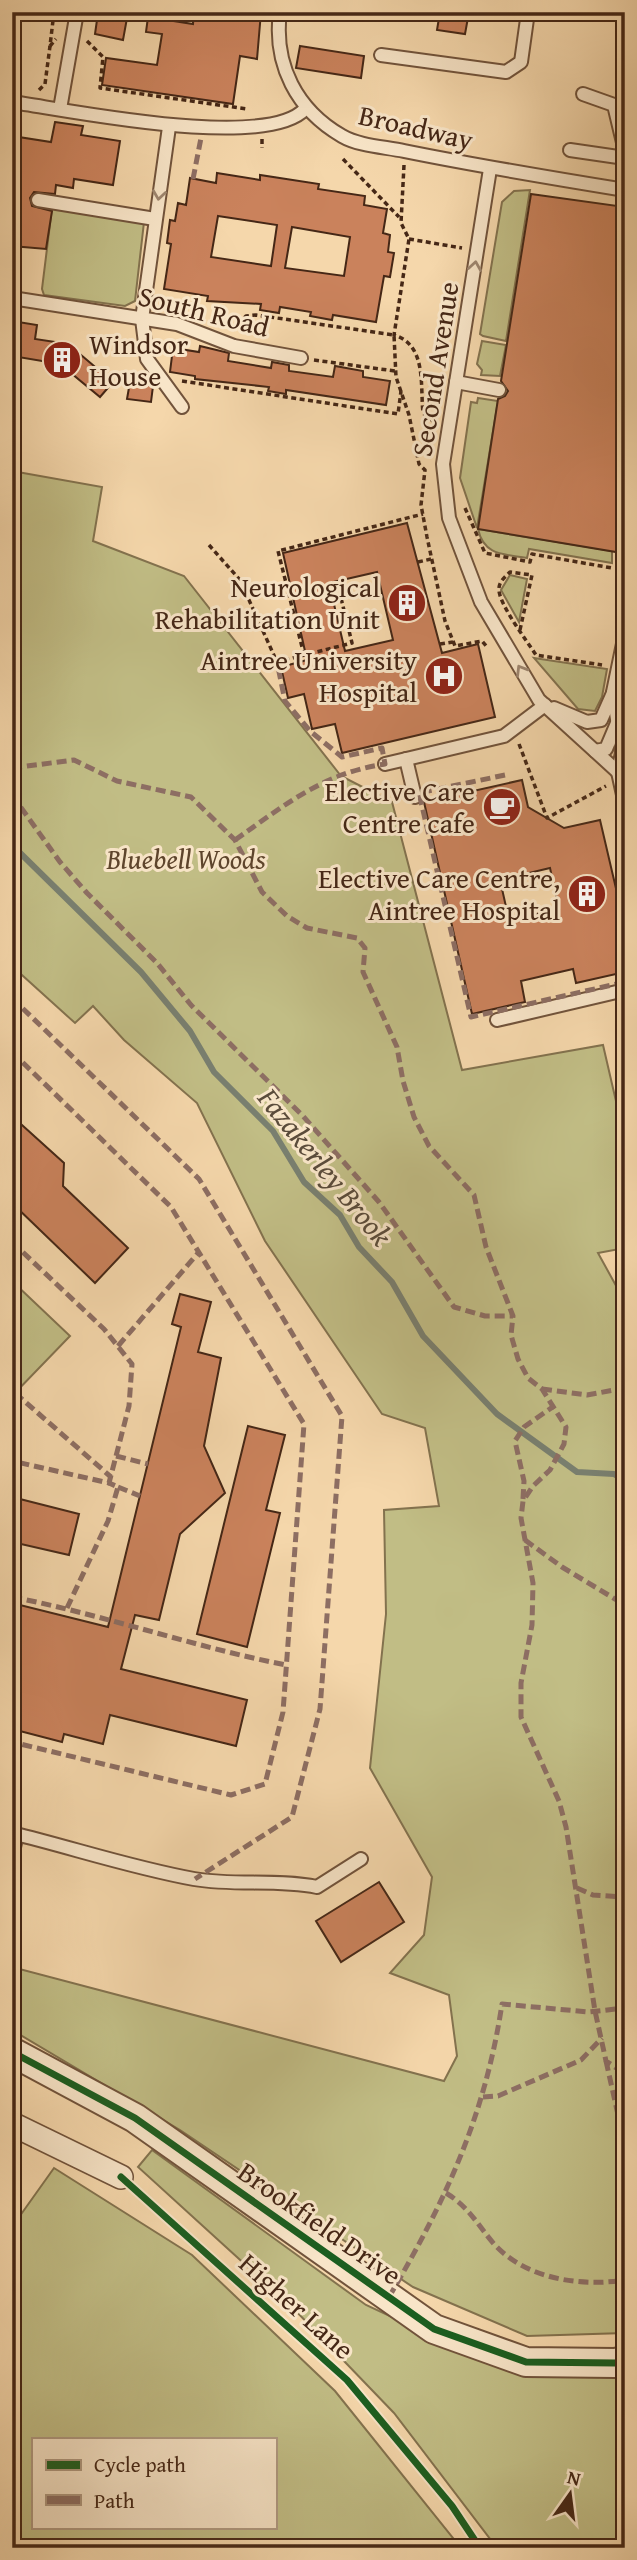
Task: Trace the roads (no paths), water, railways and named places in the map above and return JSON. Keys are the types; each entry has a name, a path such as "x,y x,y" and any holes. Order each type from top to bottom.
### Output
{"street":[{"name":"Brookfield Drive","path":"12,2052 135,2118 434,2329 526,2362 625,2361"},
{"path":"12,2124 121,2177"}],"lane":[{"path":"61,108 77,12"},
{"name":"Broadway","path":"280,12 277,32 283,64 305,109 344,138 490,169 625,190"},
{"path":"381,55 506,72 521,62 528,12"},
{"path":"583,93 614,105 625,151"},
{"path":"12,102 169,127 279,123 299,116 305,109"},
{"path":"169,127 142,319 147,359 182,407"},
{"path":"570,150 625,158"},
{"name":"Second Avenue","path":"490,169 443,464 449,518 481,602 542,703 595,751 614,778"},
{"path":"38,200 155,219"},
{"name":"South Road","path":"12,298 177,324 222,342 301,358"},
{"path":"456,383 499,390"},
{"path":"385,764 505,736 542,703 586,722 601,720 613,692 625,634"},
{"path":"613,692 622,753 614,778 625,804"},
{"path":"595,751 606,749 617,722"},
{"path":"407,760 415,797"},
{"path":"497,1020 625,990"},
{"path":"12,1856 15,1834 195,1879 255,1885 295,1883 317,1887 361,1859"}],"waterway":[{"name":"Fazakerley Brook","path":"12,845 141,972 190,1031 214,1072 273,1131 304,1182 340,1215 359,1247 392,1282 423,1336 497,1414 577,1472 614,1474 625,1481"}],"place":[{"name":"Windsor House","path":"62,360"},
{"name":"Neurological Rehabilitation Unit","path":"407,603"},
{"name":"Aintree University Hospital","path":"444,676"},
{"name":"Elective Care Centre cafe","path":"502,807"},
{"name":"Elective Care Centre, Aintree Hospital","path":"587,894"}],"park label":[{"name":"Bluebell Woods","path":"186,859"}]}
